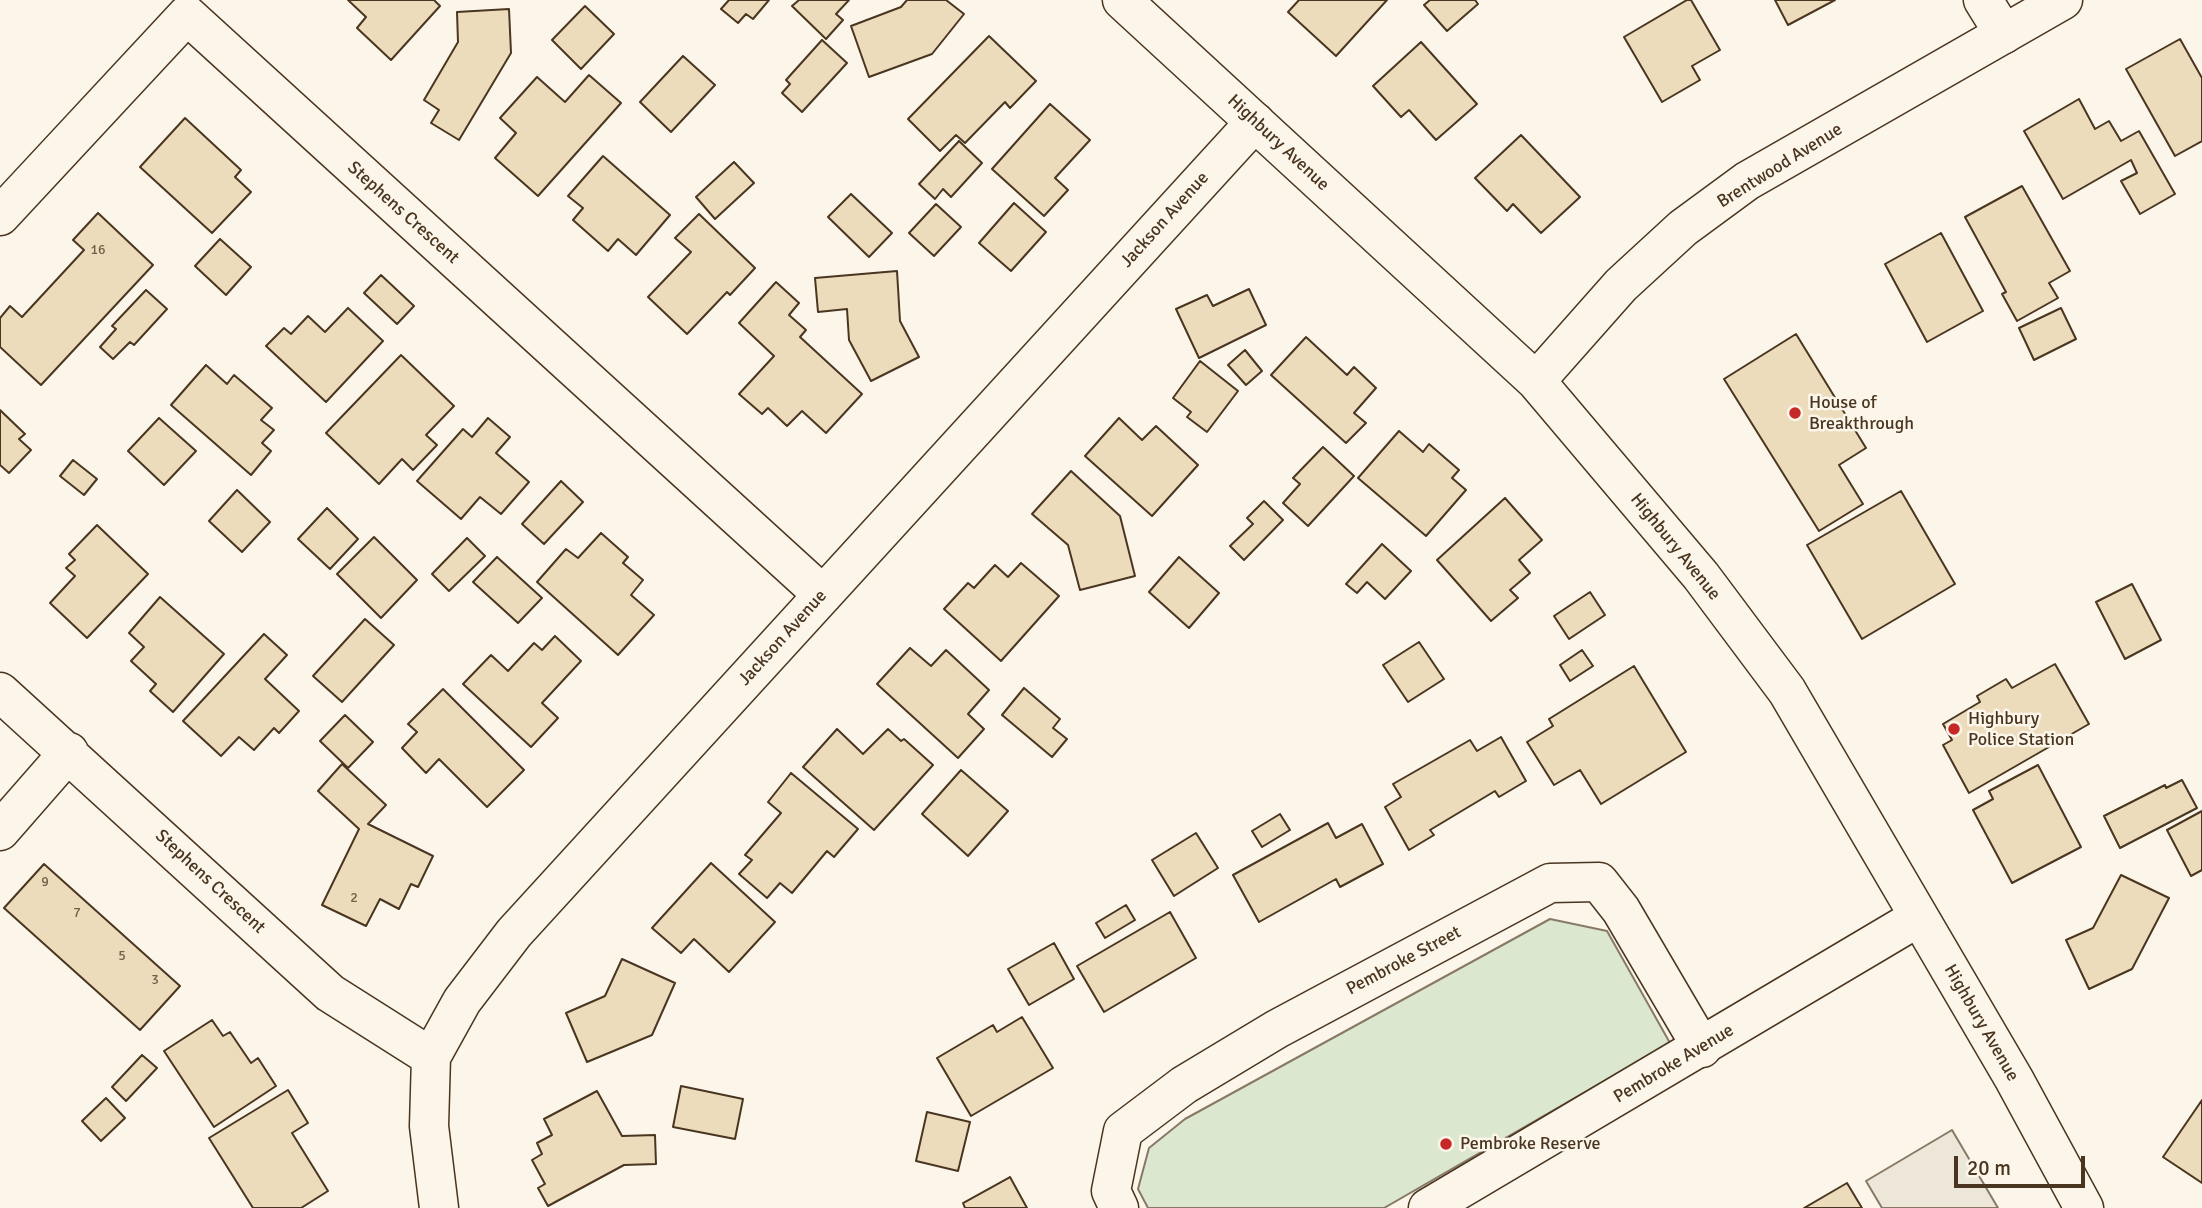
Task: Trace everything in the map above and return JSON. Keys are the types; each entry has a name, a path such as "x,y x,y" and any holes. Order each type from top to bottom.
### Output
{"street":[{"name":"Highbury Avenue","path":"1122,0 1536,381 1701,576 1787,691 2014,1079 2084,1208"},
{"path":"1983,0 2004,34"},
{"name":"Brentwood Avenue","path":"1536,381 1621,285 1694,220 1747,181 2063,0"},
{"name":"Stephens Crescent","path":"0,216 187,15 823,595"},
{"name":"Jackson Avenue","path":"439,1208 429,1126 431,1057 462,1001 514,933 1255,122"},
{"name":"Stephens Crescent","path":"0,692 69,752 330,993 431,1057"},
{"path":"0,831 69,752"},
{"name":"Pembroke Street","path":"1119,1208 1111,1191 1123,1131 1133,1123 1184,1085 1277,1029 1550,883 1599,882 1621,910 1702,1048"},
{"name":"Pembroke Avenue","path":"1428,1208 1919,917"}],"green space":[{"path":"1550,919 1607,931 1670,1043 1384,1208 1148,1208 1138,1189 1149,1148 1185,1119"}],"shaded area":[{"path":"1952,1130 1998,1208 1882,1208 1866,1181"}],"building":[{"path":"348,0 434,0 440,6 391,60 357,28 366,17"},
{"path":"729,0 769,0 753,19 746,14 738,23 721,9"},
{"path":"799,0 849,0 836,14 843,20 826,39 792,6"},
{"path":"907,0 946,0 964,14 932,54 869,77 851,26 901,7"},
{"path":"1299,0 1387,0 1336,56 1288,12"},
{"path":"1430,0 1475,0 1478,4 1447,31 1424,5"},
{"path":"1691,0 1720,50 1692,66 1700,80 1662,102 1624,37"},
{"path":"1775,0 1835,0 1788,25"},
{"path":"585,6 614,34 581,69 552,40"},
{"path":"509,9 511,53 459,140 431,123 439,110 424,100 458,42 457,12"},
{"path":"989,36 1036,81 1010,108 1005,102 965,143 956,135 940,151 908,119"},
{"path":"2180,39 2202,78 2202,141 2175,156 2126,69"},
{"path":"822,40 847,63 802,112 782,93 790,84 786,80"},
{"path":"1421,42 1477,104 1436,140 1409,110 1401,117 1373,86"},
{"path":"683,56 715,85 671,132 640,102"},
{"path":"589,75 621,103 538,196 495,158 516,133 500,118 537,77 565,102"},
{"path":"2079,99 2095,129 2109,121 2121,141 2139,131 2175,194 2140,214 2121,181 2137,173 2131,160 2063,199 2024,131"},
{"path":"1050,104 1090,140 1055,178 1068,190 1044,216 992,169"},
{"path":"185,118 241,170 235,177 251,192 212,233 140,167"},
{"path":"1521,135 1580,197 1541,233 1513,204 1507,211 1475,178"},
{"path":"959,141 982,163 951,197 943,189 935,199 919,184"},
{"path":"603,156 670,215 636,255 618,239 608,251 573,220 583,208 568,196"},
{"path":"734,162 754,183 715,219 696,197"},
{"path":"2022,186 2070,271 2049,283 2058,298 2017,321 2002,294 2006,292 1965,217"},
{"path":"851,194 892,233 869,257 828,217"},
{"path":"1014,203 1046,232 1011,271 979,243"},
{"path":"936,204 961,227 934,256 909,233"},
{"path":"98,213 153,265 41,385 0,347 0,318 10,306 22,317 84,250 73,240"},
{"path":"699,214 755,268 730,295 727,292 687,334 648,297 691,252 675,238"},
{"path":"1941,233 1983,311 1927,342 1885,264"},
{"path":"220,239 251,267 226,295 195,266"},
{"path":"897,271 900,321 919,357 871,381 849,340 847,309 818,312 815,278"},
{"path":"381,275 414,306 397,324 364,293"},
{"path":"776,282 799,303 789,315 806,330 800,337 862,394 826,433 802,411 787,426 768,408 762,414 739,394 774,356 739,323"},
{"path":"1249,289 1266,325 1199,358 1176,309 1207,295 1213,306"},
{"path":"146,290 167,309 134,345 130,342 113,359 100,347 116,329 112,326"},
{"path":"348,308 383,341 326,402 266,346 284,328 291,334 308,316 325,332"},
{"path":"2061,308 2076,339 2034,360 2019,328"},
{"name":"House of Breakthrough","path":"1796,334 1866,448 1839,465 1863,504 1819,531 1724,379"},
{"path":"1306,337 1347,375 1354,367 1376,388 1354,413 1366,423 1346,443 1271,375"},
{"path":"1245,350 1262,371 1246,385 1228,365"},
{"path":"401,355 454,406 426,435 437,445 413,470 402,459 379,484 326,433"},
{"path":"1200,361 1238,391 1207,432 1187,417 1191,412 1173,398"},
{"path":"206,365 227,384 234,375 272,408 261,420 274,430 262,443 271,451 251,475 171,405"},
{"path":"0,410 25,434 19,439 31,450 9,473 0,465"},
{"path":"159,418 196,451 164,485 128,451"},
{"path":"488,418 510,437 496,453 529,482 501,514 480,497 461,519 417,481 463,429 472,437"},
{"path":"1119,418 1142,440 1156,426 1198,465 1152,516 1085,456"},
{"path":"1399,431 1423,452 1429,444 1459,470 1452,478 1466,490 1426,536 1358,478"},
{"path":"1323,447 1354,476 1308,526 1283,503 1300,484 1293,478"},
{"path":"73,460 97,479 84,495 60,476"},
{"path":"1071,471 1120,516 1135,576 1080,590 1068,545 1032,514"},
{"path":"561,481 583,502 544,544 522,524"},
{"path":"237,490 270,522 242,552 209,521"},
{"path":"1901,491 1955,584 1862,639 1807,545"},
{"path":"1505,498 1542,540 1519,560 1530,573 1510,590 1518,598 1491,621 1437,560"},
{"path":"1264,501 1283,520 1244,560 1230,546 1253,524 1247,518"},
{"path":"327,508 358,539 330,569 298,539"},
{"path":"97,525 148,574 87,638 50,603 75,576 66,568 75,560 69,554"},
{"path":"601,533 628,557 623,563 643,580 631,595 654,615 618,655 537,582 566,549 578,558"},
{"path":"374,537 417,580 381,618 337,574"},
{"path":"467,538 485,556 449,591 432,574"},
{"path":"1382,544 1411,571 1385,599 1367,582 1357,593 1346,584"},
{"path":"497,557 542,598 518,623 473,582"},
{"path":"1179,557 1219,593 1189,628 1149,592"},
{"path":"1021,563 1059,596 1001,661 944,609 968,583 974,588 995,565 1008,577"},
{"path":"2132,584 2161,640 2125,659 2096,602"},
{"path":"1590,592 1605,615 1569,639 1554,616"},
{"path":"160,597 224,654 173,712 150,691 156,684 131,661 144,647 129,633"},
{"path":"365,619 394,645 342,702 313,676"},
{"path":"264,634 287,655 265,679 299,711 279,733 274,728 254,750 239,737 221,756 183,721"},
{"path":"555,636 581,661 542,703 558,718 531,747 463,684 491,655 508,671 534,643 542,650"},
{"path":"1419,642 1444,679 1408,702 1383,665"},
{"path":"910,648 931,666 946,650 989,690 968,714 984,729 958,758 877,684"},
{"path":"1582,650 1593,666 1570,681 1560,665"},
{"path":"2055,664 2089,724 1969,793 1943,745 1952,740 1943,724 1980,702 1977,696 2006,679 2012,688"},
{"path":"1634,666 1686,752 1601,804 1580,770 1554,785 1527,742 1553,726 1549,719"},
{"path":"1024,688 1060,719 1053,728 1067,739 1052,757 1002,715"},
{"path":"443,689 524,770 487,807 439,759 426,773 402,748 417,732 408,724"},
{"path":"345,715 373,742 348,768 320,741"},
{"path":"837,729 863,754 888,729 901,741 904,739 933,765 874,830 803,767"},
{"path":"1501,737 1526,781 1499,797 1495,791 1430,830 1434,835 1409,850 1385,807 1401,797 1393,784 1470,740 1477,751"},
{"path":"342,764 386,805 368,824 433,856 418,887 411,884 399,909 380,899 366,926 322,905 359,829 318,791"},
{"path":"2038,765 2081,847 2012,883 1973,810 1993,799 1989,791"},
{"path":"961,770 1008,811 968,856 922,814"},
{"path":"791,773 858,829 834,857 827,851 792,893 780,883 767,898 739,874 752,860 745,855 781,813 768,802"},
{"path":"2182,780 2197,808 2120,848 2104,816 2165,785 2166,788"},
{"path":"2202,811 2202,870 2191,876 2167,830"},
{"path":"1280,814 1290,830 1262,847 1252,831"},
{"path":"1328,823 1336,838 1362,824 1383,864 1340,887 1336,879 1259,922 1233,875"},
{"path":"1196,833 1218,868 1174,896 1152,860"},
{"path":"711,863 775,922 729,972 694,939 681,953 652,928"},
{"path":"44,864 180,986 140,1030 4,908"},
{"path":"2121,875 2169,898 2132,969 2089,989 2066,940 2093,928"},
{"path":"1126,905 1135,920 1105,938 1096,923"},
{"path":"1170,912 1196,958 1104,1012 1077,966"},
{"path":"1054,943 1074,979 1029,1005 1008,969"},
{"path":"622,959 675,983 652,1035 587,1062 566,1013 605,996"},
{"path":"1022,1017 1053,1068 971,1116 937,1058 993,1025 997,1032"},
{"path":"212,1020 223,1036 230,1032 251,1063 258,1058 276,1086 214,1127 164,1051"},
{"path":"142,1055 157,1068 126,1101 112,1087"},
{"path":"681,1086 743,1099 735,1139 673,1127"},
{"path":"288,1090 308,1123 292,1133 328,1191 301,1208 253,1208 209,1138"},
{"path":"597,1091 622,1136 655,1135 656,1164 624,1165 548,1206 538,1188 545,1184 532,1160 542,1154 537,1143 552,1135 544,1119"},
{"path":"106,1098 125,1118 101,1141 82,1121"},
{"path":"2202,1100 2202,1183 2163,1157"},
{"path":"927,1112 970,1122 958,1171 916,1161"},
{"path":"1010,1177 1027,1208 965,1208 963,1203"},
{"path":"1847,1183 1862,1208 1804,1208"}],"place":[{"name":"House of Breakthrough","path":"1795,413"},
{"name":"Highbury Police Station","path":"1954,729"},
{"name":"Pembroke Reserve","path":"1446,1144"}]}
